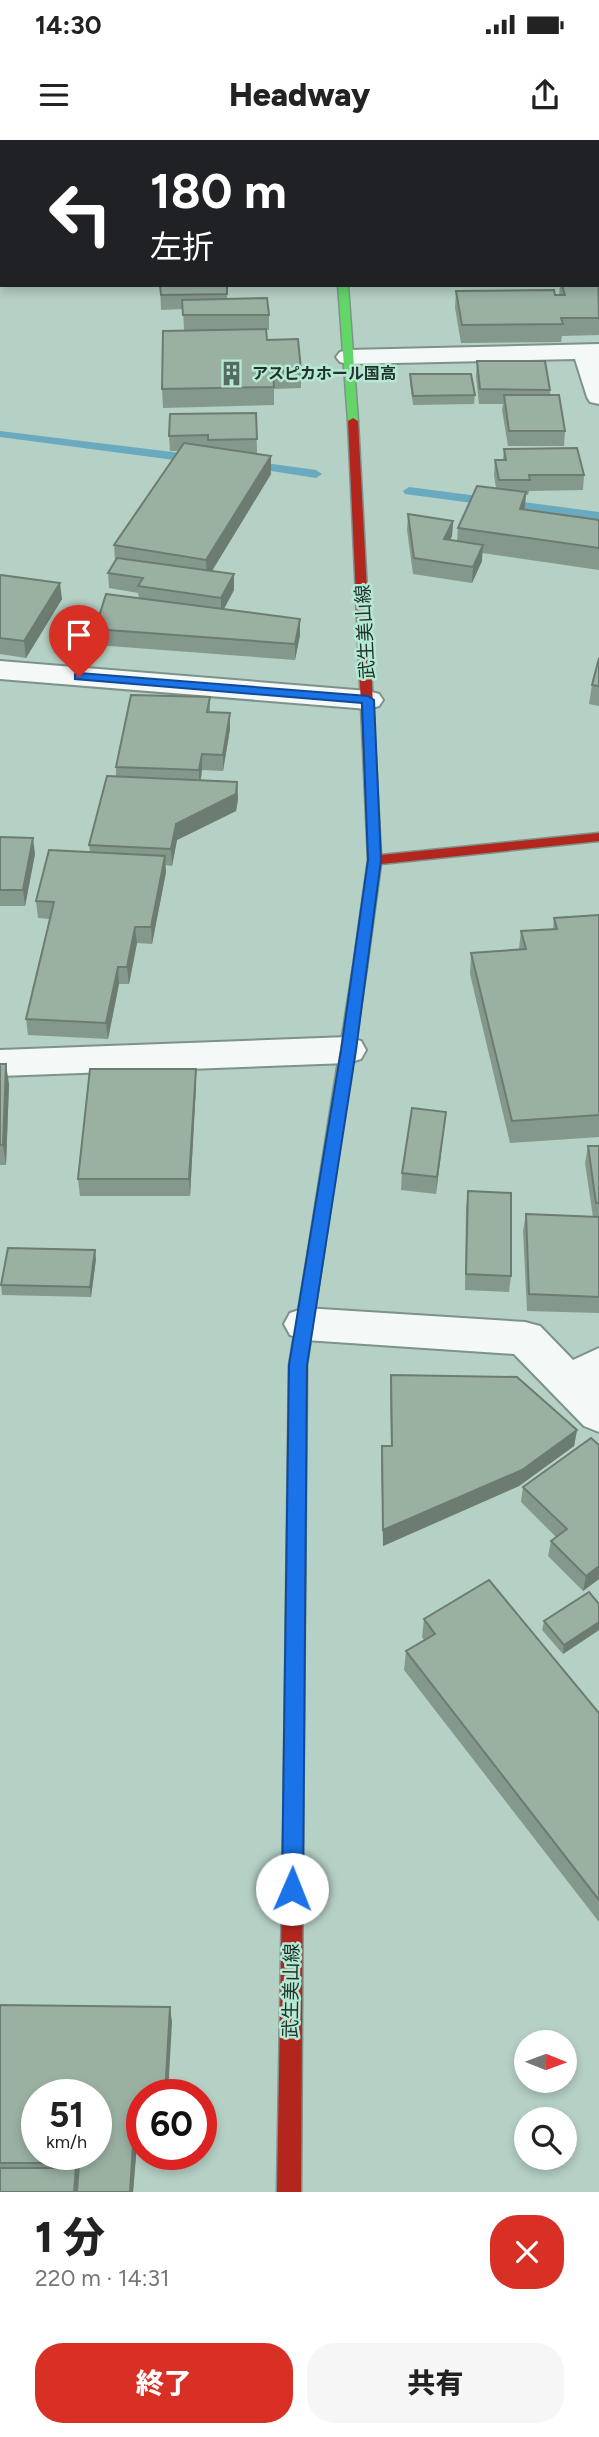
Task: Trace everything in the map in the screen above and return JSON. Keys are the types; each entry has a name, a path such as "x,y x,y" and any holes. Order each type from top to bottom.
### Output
{"main road":[{"name":"武生美山線","path":"289,2192 298,1365 375,860 343,287"},
{"path":"375,860 599,837"}],"street":[{"path":"348,357 592,351 599,397"},
{"path":"0,670 368,700"},
{"path":"0,1063 348,1050"},
{"path":"305,1324 525,1338 583,1374 599,1414"}],"building":[{"path":"160,287 227,287 227,294 161,295"},
{"path":"563,287 598,287 599,318 561,318 563,324 462,325 456,291 554,290 555,295 565,295"},
{"path":"267,298 269,315 183,315 182,300"},
{"name":"アスピカホール国高","path":"266,329 267,340 298,339 301,370 273,371 274,387 162,389 163,331"},
{"path":"477,361 545,361 550,390 480,389"},
{"path":"410,374 471,374 475,395 413,396"},
{"path":"504,395 559,395 565,431 509,431"},
{"path":"256,413 257,439 208,440 208,435 169,436 170,414"},
{"path":"184,443 271,456 206,560 114,545"},
{"path":"577,448 584,475 529,475 530,480 499,480 495,460 506,460 504,449"},
{"path":"477,486 526,492 520,509 599,520 599,548 458,528"},
{"path":"408,514 453,521 444,539 483,545 473,567 414,558"},
{"path":"117,558 234,574 221,598 138,586 143,578 108,573"},
{"path":"1,575 60,583 24,641 0,638"},
{"path":"106,594 300,619 295,644 95,629"},
{"path":"599,658 599,686 592,685"},
{"path":"131,695 210,697 207,712 230,713 223,755 202,754 199,770 116,767"},
{"path":"107,776 237,782 236,794 176,824 171,849 89,845"},
{"path":"0,837 33,838 23,890 0,890"},
{"path":"49,850 165,856 151,927 135,927 127,967 118,967 106,1023 26,1019 54,902 36,901"},
{"path":"599,915 599,1115 512,1121 471,953 526,949 521,931 557,929 554,918"},
{"path":"0,1064 6,1064 3,1145 0,1145"},
{"path":"90,1069 196,1069 189,1179 78,1179"},
{"path":"412,1108 446,1112 437,1177 402,1173"},
{"path":"588,1146 599,1146 599,1203 596,1203"},
{"path":"468,1191 511,1193 511,1276 466,1274"},
{"path":"526,1214 599,1217 599,1297 529,1294"},
{"path":"8,1248 95,1250 90,1287 1,1285"},
{"path":"391,1375 517,1377 577,1430 522,1470 383,1530 382,1446 392,1446"},
{"path":"591,1438 599,1445 599,1566 586,1576 551,1541 567,1529 523,1487"},
{"path":"489,1580 599,1713 599,1900 406,1651 435,1634 424,1619"},
{"path":"589,1592 599,1604 599,1622 564,1645 544,1621"},
{"path":"0,2005 170,2007 166,2079 126,2079 126,2170 131,2170 130,2192 77,2192 79,2170 112,2170 112,2079 21,2079 21,2163 0,2163"},
{"path":"0,2168 76,2170 74,2192 0,2192"}],"waterway":[{"path":"0,434 197,459"},
{"path":"250,465 316,474"},
{"path":"409,491 599,516"}],"traffic: fast":[{"path":"343,287 353,421"},
{"path":"293,1842 298,1365 316,1251"}],"traffic: slow":[{"path":"316,1251 360,967"}],"traffic: jam":[{"path":"353,421 375,860 360,967"},
{"path":"375,860 599,837"},
{"path":"289,2192 293,1842"}],"place":[{"name":"アスピカホール国高","path":"232,373"}],"route":[{"path":"79,677 368,700 375,860 298,1365 292,1889"}]}
